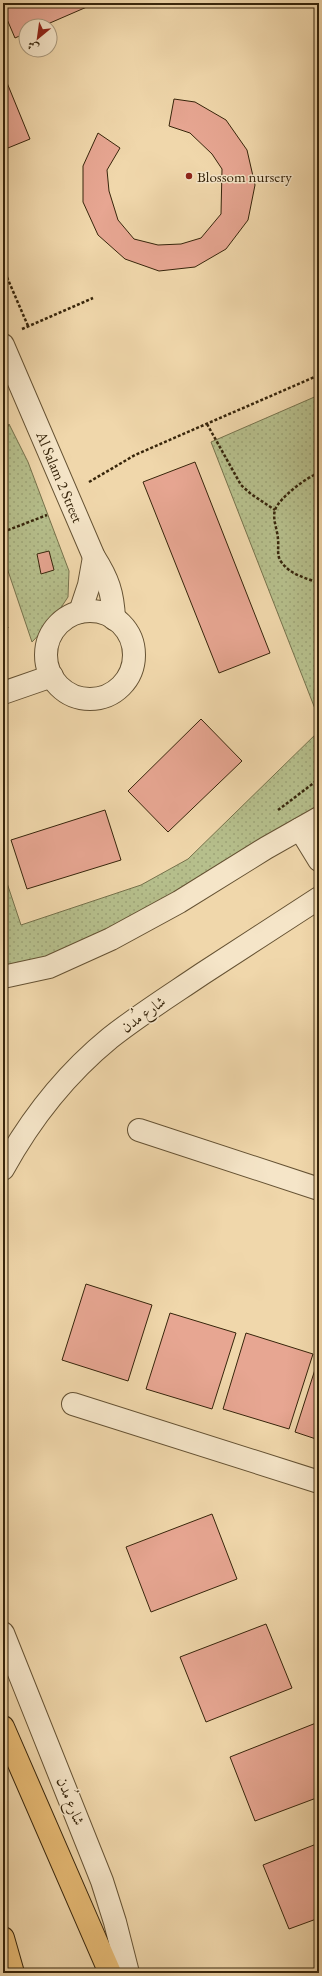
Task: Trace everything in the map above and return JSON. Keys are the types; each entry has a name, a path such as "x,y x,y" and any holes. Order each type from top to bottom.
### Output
{"main road":[{"path":"3,1727 110,1973"},
{"path":"3,1938 13,1973"}],"street":[{"name":"Al Salam 2 Street","path":"9,339 67,495 94,557 110,586 114,619"},
{"path":"80,612 89,585 94,557"},
{"path":"80,612 99,612 114,619 129,633 135,649 134,667 126,682 113,694 96,699 78,698 62,690 52,676 46,661 47,645 54,630 65,618 80,612"},
{"path":"3,693 52,676"},
{"path":"3,977 49,967 111,939 179,902 319,818"},
{"path":"300,829 319,860"},
{"name":"شارع مُدن","path":"3,1169 32,1123 55,1093 81,1065 109,1039 139,1016 319,898"},
{"path":"139,1130 319,1189"},
{"path":"73,1404 319,1482"},
{"name":"شارع مُدن","path":"3,1633 102,1881 115,1922 128,1973"}],"path":[{"path":"3,268 28,326"},
{"path":"9,339 28,326 93,298"},
{"path":"3,532 54,512 51,505 135,455 319,375"},
{"path":"207,424 240,485 250,494 275,510"},
{"path":"319,473 313,475 284,497 275,510 278,540 277,554 281,562 292,573 319,583"}],"green space":[{"path":"319,395 319,719 211,442"},
{"path":"9,424 28,462 69,571 68,597 52,621 32,642 3,556 3,438"},
{"path":"319,731 319,824 253,862 3,978 3,871 21,925 141,885 188,859"}],"building":[{"path":"3,3 96,3 58,19 58,18 18,18 18,37 15,38 3,10"},
{"path":"3,73 30,139 3,150"},
{"path":"174,99 195,102 226,120 247,150 255,185 248,220 226,249 195,267 159,271 125,259 98,235 83,202 83,166 98,133 120,148 107,170 109,191 118,220 134,239 158,245 181,244 201,238 221,214 222,169 212,154 190,133 169,126"},
{"path":"195,462 270,653 219,673 143,482"},
{"path":"49,551 54,570 41,574 37,554"},
{"path":"3,613 8,628 3,630"},
{"path":"201,719 242,761 168,832 128,791"},
{"path":"105,810 121,860 27,889 11,840"},
{"path":"86,1284 152,1305 128,1381 62,1360"},
{"path":"170,1313 236,1333 212,1409 146,1389"},
{"path":"246,1333 313,1354 289,1429 223,1409"},
{"path":"319,1357 319,1440 295,1432"},
{"path":"212,1514 237,1579 151,1612 126,1547"},
{"path":"266,1624 292,1688 206,1722 180,1657"},
{"path":"316,1723 319,1731 319,1797 255,1821 230,1757"},
{"path":"319,1843 319,1918 289,1929 263,1865"},
{"path":"319,1966 319,1973 313,1973 312,1969"}],"place":[{"name":"Blossom nursery","path":"189,176"}]}
